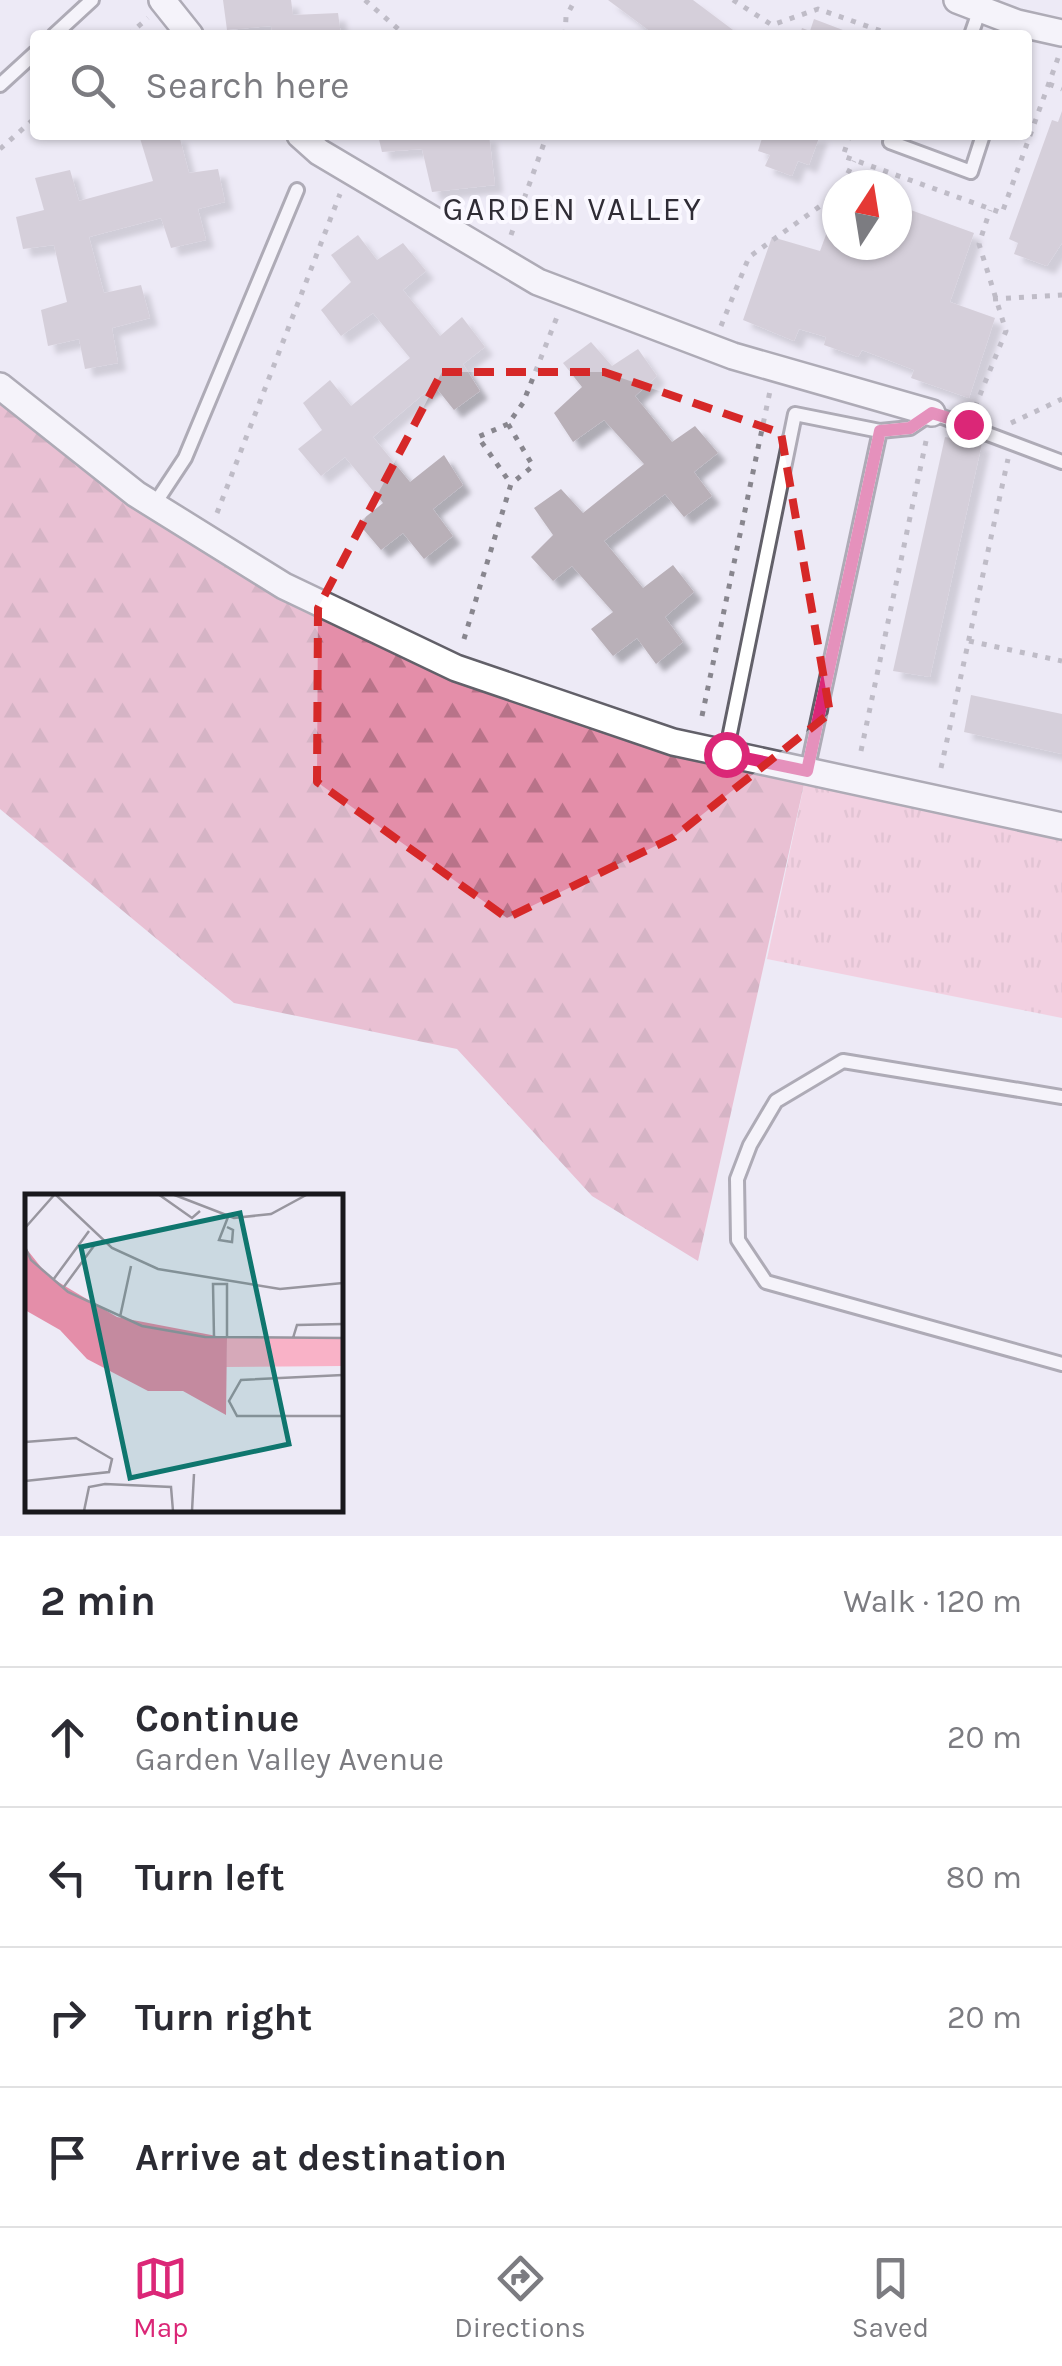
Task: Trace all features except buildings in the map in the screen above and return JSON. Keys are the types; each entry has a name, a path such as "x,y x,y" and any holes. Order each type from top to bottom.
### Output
{"street":[{"path":"162,0 186,30"},
{"path":"968,4 1016,23 1062,33"},
{"path":"307,140 350,171 501,262 565,291 774,369 932,413"},
{"path":"0,386 154,505 284,586 456,668 672,742 1062,826"}],"lane":[{"path":"59,30 92,0"},
{"path":"968,4 970,30"},
{"path":"0,85 30,58"},
{"path":"891,140 970,172 981,140"},
{"path":"154,505 185,458 296,190"},
{"path":"726,754 795,414 880,431 910,428 932,413 1062,462"},
{"path":"807,771 880,431"},
{"path":"1062,1097 843,1061 776,1101 750,1144 737,1179 738,1240 766,1282 1062,1364"}],"path":[{"path":"365,0 398,30"},
{"path":"565,30 566,18 575,0"},
{"path":"733,0 772,25 818,9 878,30"},
{"path":"1049,84 1062,90"},
{"path":"0,149 30,122"},
{"path":"501,262 544,140"},
{"path":"849,170 854,160"},
{"path":"216,513 350,171"},
{"path":"712,347 749,257 822,205"},
{"path":"968,424 1006,331 979,244 990,209"},
{"path":"510,484 478,437 508,424 541,363 565,291"},
{"path":"993,299 1062,294"},
{"path":"702,716 774,369"},
{"path":"990,433 1062,399"},
{"path":"861,751 932,413"},
{"path":"464,639 510,484 533,466 508,424"},
{"path":"941,768 1012,442"},
{"path":"968,641 1062,661"}],"highlighted area":[{"path":"442,372 604,372 781,433 830,713 674,837 507,918 317,782 318,608"}],"green space":[{"path":"0,386 136,494 456,668 807,771 698,1261 592,1196 457,1049 234,1003 0,809"},
{"path":"807,771 1062,826 1062,1018 767,959"}],"district":[{"name":"GARDEN VALLEY","path":"573,209"}],"route":[{"path":"726,754 807,771 880,431 910,428 932,413 968,424"}]}
